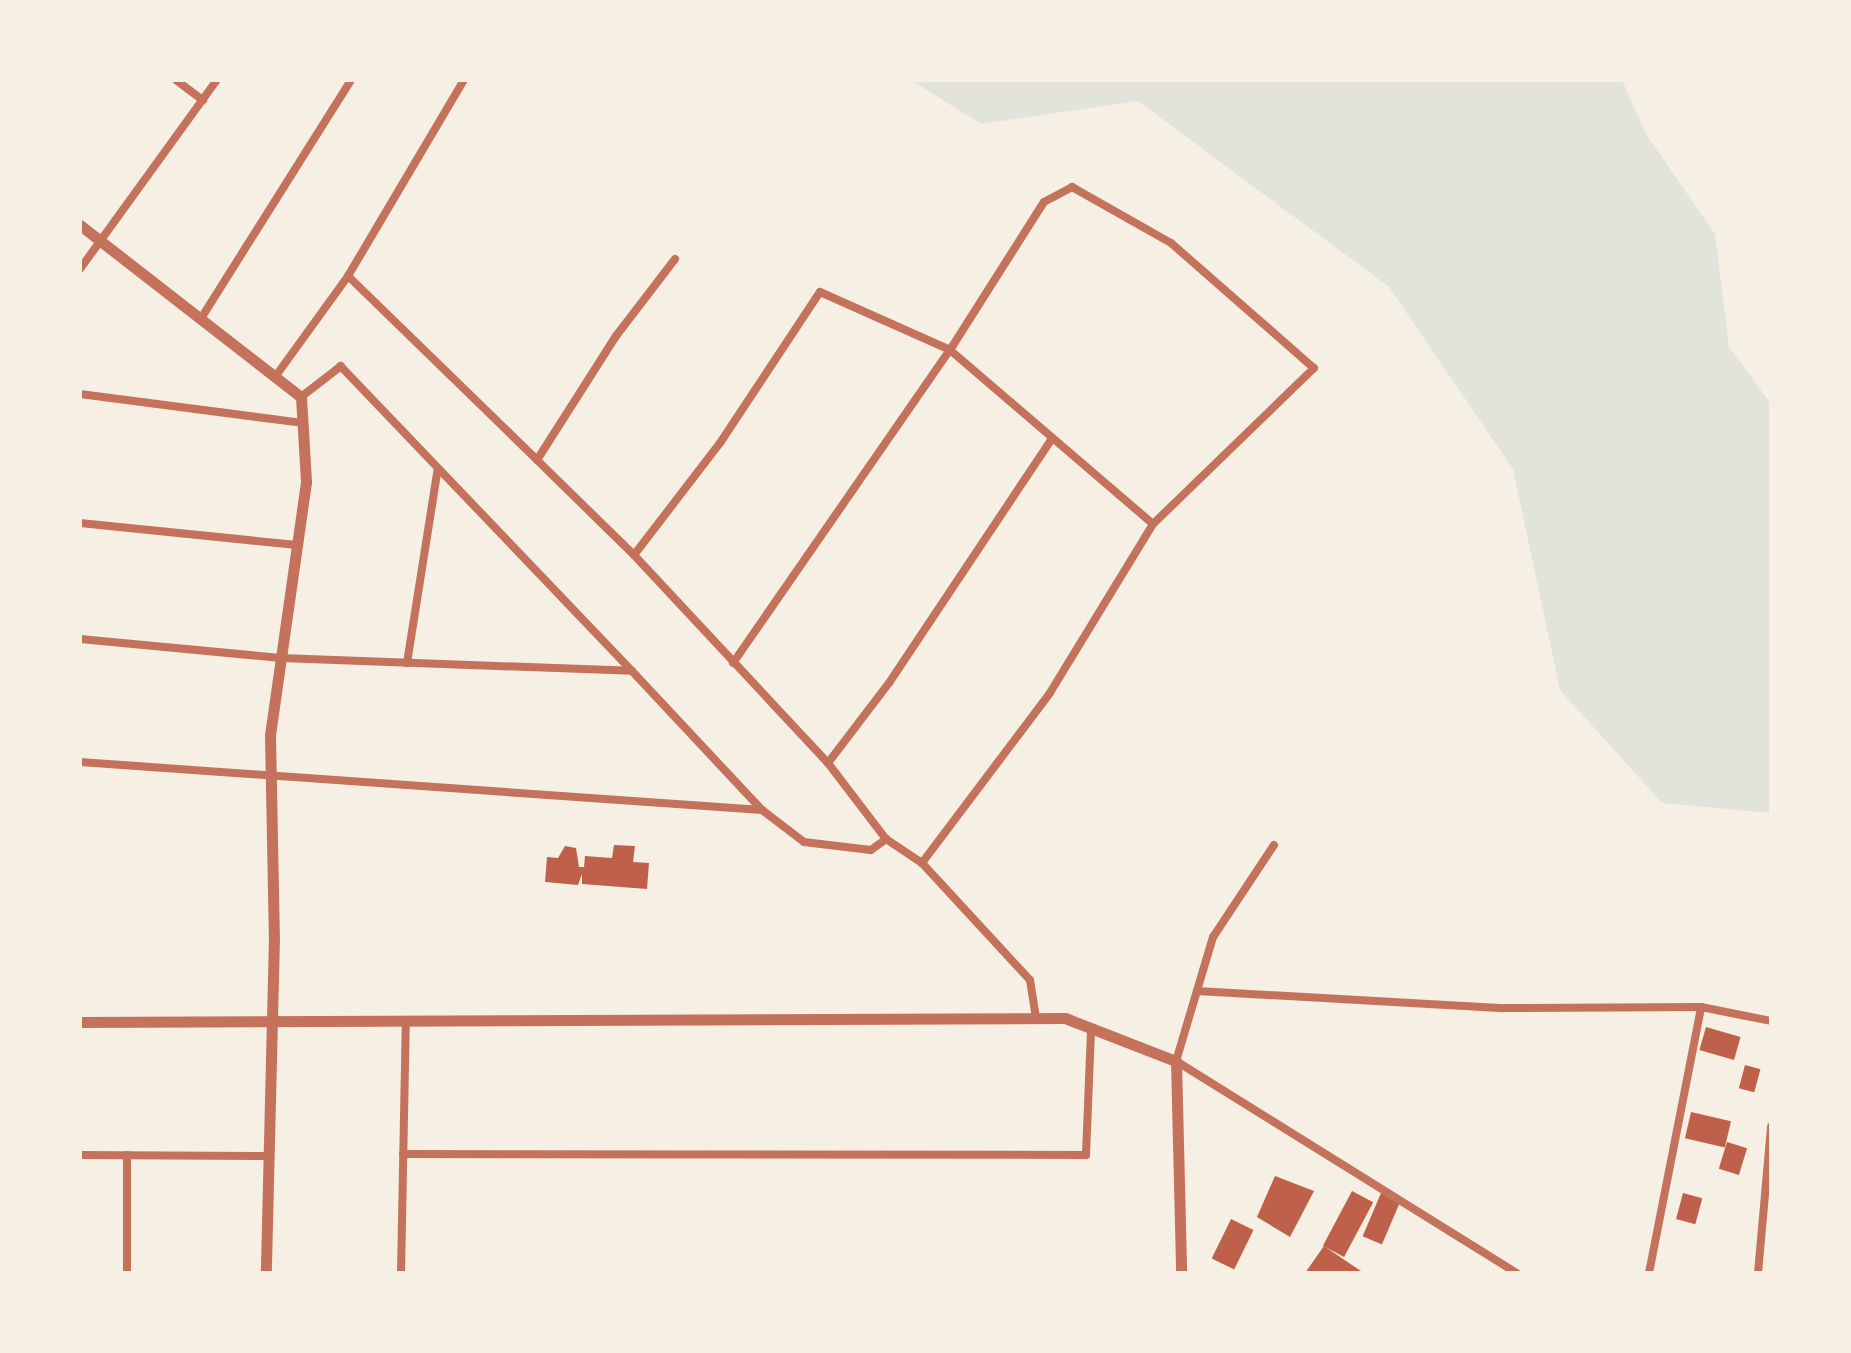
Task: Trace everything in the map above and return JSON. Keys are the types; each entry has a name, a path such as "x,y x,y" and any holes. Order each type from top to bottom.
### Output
{"street":[{"path":"176,80 203,100"},
{"path":"80,269 217,80"},
{"path":"200,320 351,80"},
{"path":"275,377 348,276 464,80"},
{"path":"733,663 950,350 1044,202 1072,187 1171,243 1314,368 1153,524 1069,655 1050,693 922,863"},
{"path":"80,225 301,397"},
{"path":"537,460 616,336 675,259"},
{"path":"348,276 634,555 828,763 886,839 922,863 1030,980 1036,1018"},
{"path":"634,555 720,443 820,292 950,350 1153,524"},
{"path":"301,397 341,366 762,810 804,842 871,850 886,839"},
{"path":"80,394 302,423"},
{"path":"266,1273 272,1022 271,774 281,658 306,482 301,397"},
{"path":"828,763 889,683 1052,439"},
{"path":"407,663 438,468"},
{"path":"80,523 297,545"},
{"path":"80,639 281,658 632,671"},
{"path":"80,762 762,810"},
{"path":"1181,1273 1176,1061 1213,937 1274,845"},
{"path":"1197,991 1504,1008 1701,1007 1771,1021"},
{"path":"1649,1273 1701,1007"},
{"path":"80,1022 1065,1018 1176,1061 1517,1273"},
{"path":"401,1273 406,1022"},
{"path":"403,1154 1086,1155 1091,1028"},
{"path":"1758,1273 1771,1127"},
{"path":"80,1155 269,1156"},
{"path":"127,1155 127,1273"}],"shaded area":[{"path":"911,80 1622,80 1646,134 1715,234 1729,347 1771,404 1771,813 1662,803 1560,690 1513,469 1389,287 1138,101 981,124"}],"building":[{"path":"614,845 635,846 633,862 649,863 647,889 582,884 582,874 578,885 545,882 547,857 558,858 565,846 576,848 579,867 584,867 585,856 612,858"},
{"path":"1706,1027 1741,1037 1734,1060 1699,1050"},
{"path":"1745,1065 1760,1069 1754,1092 1739,1088"},
{"path":"1691,1112 1731,1121 1725,1148 1685,1138"},
{"path":"1727,1142 1747,1148 1739,1175 1719,1169"},
{"path":"1275,1176 1314,1191 1290,1237 1257,1217"},
{"path":"1352,1191 1373,1202 1344,1257 1323,1246"},
{"path":"1381,1193 1400,1201 1382,1244 1363,1236"},
{"path":"1683,1193 1702,1198 1695,1224 1676,1219"},
{"path":"1231,1219 1253,1230 1234,1270 1212,1259"},
{"path":"1324,1246 1349,1263 1364,1273 1305,1273"}]}
